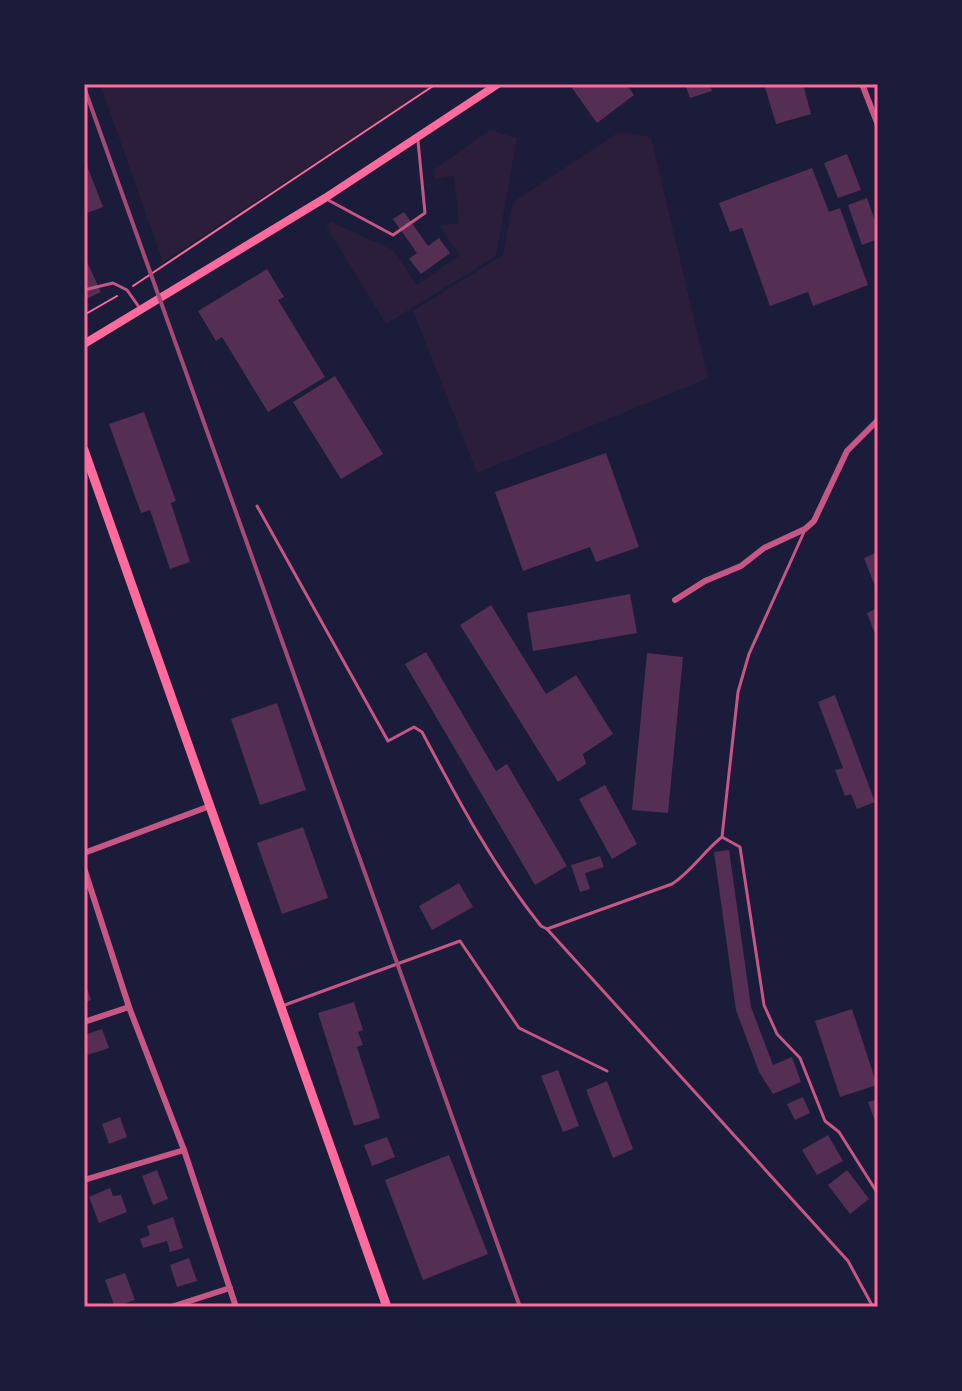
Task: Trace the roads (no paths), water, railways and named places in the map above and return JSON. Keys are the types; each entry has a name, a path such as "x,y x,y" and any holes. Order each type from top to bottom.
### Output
{"main road":[{"path":"84,344 325,198 498,84"},
{"path":"84,450 387,1307"}],"street":[{"path":"862,84 878,125"},
{"path":"675,600 705,581 741,566 764,548 805,529 814,521 847,451 878,420"},
{"path":"84,853 210,806"},
{"path":"84,868 129,1007 184,1150 236,1307"},
{"path":"84,1022 129,1007"},
{"path":"84,1180 184,1150"},
{"path":"171,1307 230,1288"}],"lane":[{"path":"325,198 393,235 425,213 418,137"},
{"path":"84,290 107,282 120,285 141,310"},
{"path":"257,506 388,741 414,727 422,732 463,811 512,890 541,926 848,1261 873,1307"},
{"path":"547,929 672,884 722,837 738,692 749,654 805,529"},
{"path":"722,837 740,847 764,1005 777,1034 800,1058 825,1121 839,1132 878,1194"},
{"path":"281,1006 460,941 519,1028 607,1071"}],"railway":[{"path":"84,87 520,1307"}]}
